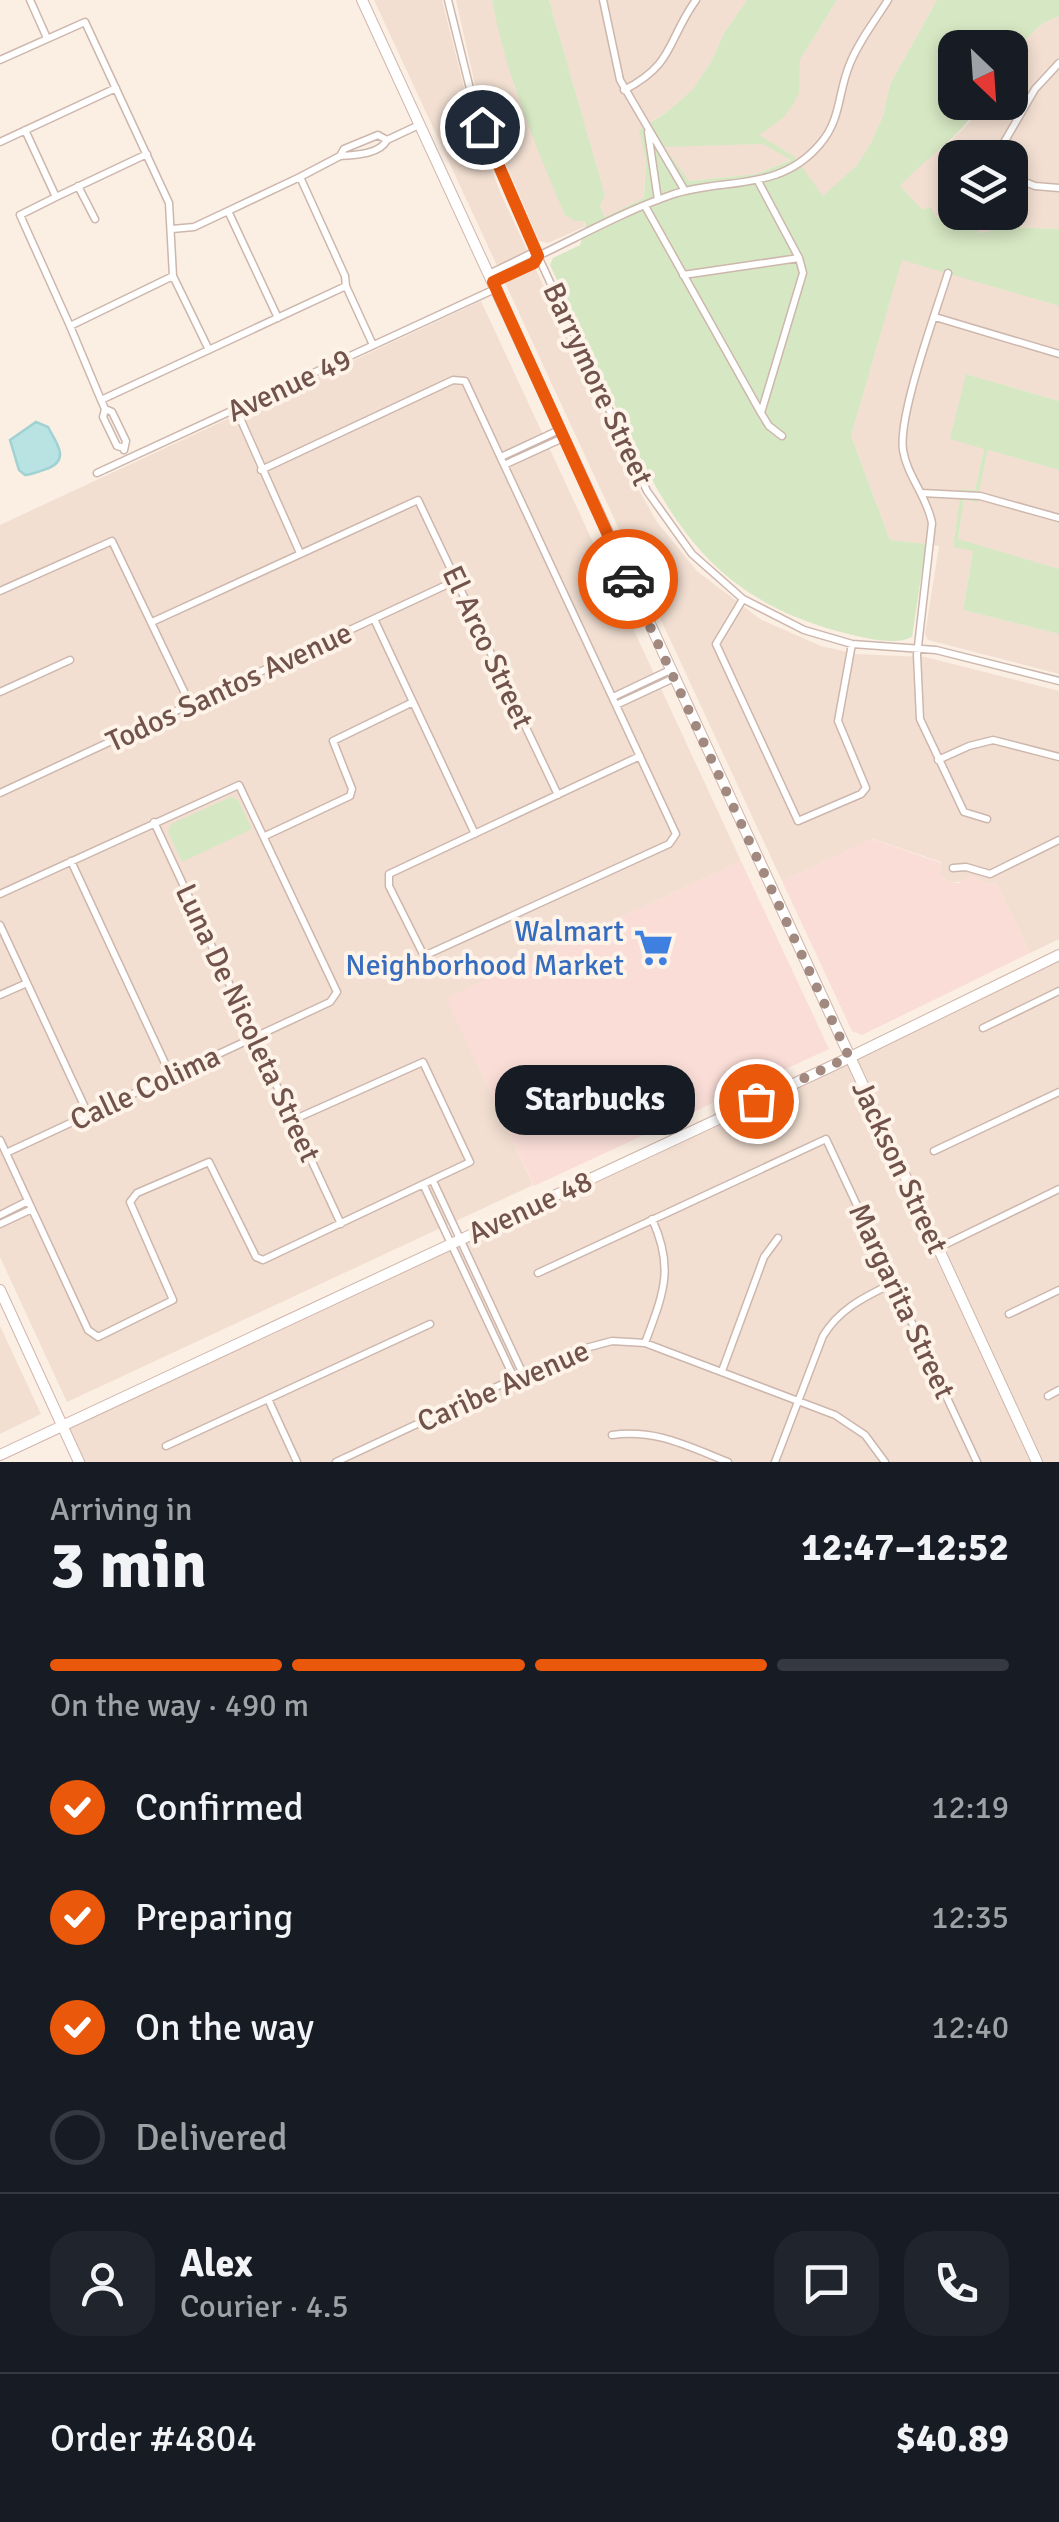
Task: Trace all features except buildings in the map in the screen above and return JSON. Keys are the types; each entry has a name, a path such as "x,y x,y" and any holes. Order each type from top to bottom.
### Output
{"main road":[{"name":"Jackson Street","path":"362,0 1036,1462"},
{"name":"Avenue 48","path":"0,1455 1059,955"},
{"path":"0,1290 80,1462"}],"street":[{"path":"30,0 47,38"},
{"name":"Barrymore Street","path":"448,0 475,109 538,256 653,501 692,554 743,599 784,622 852,644 892,649 918,647 1059,681"},
{"path":"603,0 624,90 686,191"},
{"path":"624,90 663,62 696,0"},
{"path":"493,282 534,263 538,256 658,200 686,191 758,181 810,155 828,134 839,110 850,62 888,0"},
{"path":"0,60 85,22 169,203 172,276 209,350"},
{"path":"1005,140 1034,89 1059,63"},
{"path":"0,142 116,88"},
{"path":"172,229 194,227 340,156 384,146 387,140 420,125"},
{"path":"25,130 56,197"},
{"path":"648,131 658,200"},
{"path":"340,156 344,149 363,140 378,135 387,140"},
{"path":"363,140 368,152"},
{"path":"129,459 124,448 126,441 112,412 105,409 20,215 147,154"},
{"path":"300,178 373,345"},
{"path":"758,181 799,258 802,274 761,413"},
{"path":"1028,184 1059,188"},
{"path":"78,186 96,219"},
{"path":"645,206 761,413 782,436"},
{"path":"228,211 278,318"},
{"path":"493,282 516,261 530,254 538,256"},
{"path":"683,274 799,258"},
{"path":"516,261 520,270"},
{"path":"948,273 902,436 908,469 930,512 932,533 918,647 920,719 964,812 988,819"},
{"path":"70,326 172,276"},
{"name":"Avenue 49","path":"97,473 480,296 493,282"},
{"path":"101,400 346,286"},
{"path":"935,317 1059,354"},
{"path":"261,470 462,378 640,756 676,838 424,956 386,877 640,756"},
{"path":"105,409 102,417 117,446 124,448"},
{"path":"152,622 300,552 236,409"},
{"path":"109,430 118,425"},
{"path":"502,461 561,434"},
{"path":"922,493 980,496 1059,518"},
{"name":"El Arco Street","path":"300,552 418,500 558,795"},
{"path":"0,591 112,541 190,704"},
{"name":"Todos Santos Avenue","path":"0,793 457,580"},
{"path":"743,599 716,644 798,822 861,794 866,788 838,721 852,644"},
{"path":"374,619 474,834"},
{"path":"0,692 70,660"},
{"path":"614,701 672,674"},
{"path":"0,894 238,785 264,836 350,796 352,789 332,741 413,702"},
{"path":"938,760 993,740 1059,756"},
{"name":"Luna De Nicoleta Street","path":"154,822 342,1224"},
{"name":"Calle Colima","path":"6,1153 337,996 264,836"},
{"path":"953,868 990,874 1059,840"},
{"path":"71,861 171,1076"},
{"path":"0,925 88,1114"},
{"path":"0,995 27,982"},
{"path":"983,1028 1059,990"},
{"path":"0,1140 94,1337 173,1300 130,1198 209,1162 259,1260 470,1162 423,1062 293,1120"},
{"path":"934,1151 1059,1092"},
{"name":"Margarita Street","path":"652,1219 826,1139 978,1462"},
{"path":"432,1181 514,1378"},
{"path":"424,1186 523,1374"},
{"path":"937,1248 1059,1189"},
{"path":"0,1214 30,1205"},
{"path":"0,1224 30,1205"},
{"path":"538,1273 652,1219 666,1254 667,1270 645,1344"},
{"path":"722,1372 764,1257 778,1238"},
{"path":"776,1462 833,1319 847,1307 894,1283"},
{"path":"1009,1314 1059,1290"},
{"path":"166,1446 430,1324"},
{"name":"Caribe Avenue","path":"336,1462 523,1374 588,1346 612,1341 645,1344 852,1424 885,1462"},
{"path":"1048,1396 1059,1390"},
{"path":"268,1399 297,1462"},
{"path":"612,1435 651,1434 728,1462"}],"shaded area":[{"path":"374,0 442,0 471,115 500,192 636,485 657,522 697,571 760,619 821,646 856,654 925,657 1059,691 1059,939 1030,953 996,883 986,884 978,879 950,883 940,874 941,862 873,839 782,881"},
{"path":"456,0 492,0 515,89 586,226 548,243 539,241 475,85"},
{"path":"549,0 747,0 693,89 640,129 646,160 644,198 605,217 600,206 605,195"},
{"path":"837,0 937,0 890,84 883,116 871,143 857,165 823,197 795,157 758,135 783,118 799,76 800,60"},
{"path":"1059,16 1059,229 1028,228 1028,140 951,140 971,120 1028,120 1028,37"},
{"path":"763,144 792,159 756,174 688,181 663,146"},
{"path":"938,150 938,218 923,210 899,186"},
{"path":"902,259 1059,306 1059,401 966,374 984,449 975,490 961,489 953,547 973,550 963,610 1059,634 1059,674 928,640 925,634 939,546 890,540 851,436"},
{"path":"481,301 741,861 447,998 533,1185 67,1402 0,1257 0,525"},
{"path":"988,450 1059,470 1059,569 958,540 964,500 977,501"},
{"path":"872,839 941,863 940,874 950,883 959,883 970,875 986,884 996,883 1030,953 862,1035 852,1031 782,881"},
{"path":"741,861 829,1049 534,1186 446,998"},
{"path":"1059,955 1059,1462 80,1462 63,1426"},
{"path":"0,1326 41,1414 0,1434"}],"green space":[{"path":"492,0 549,0 605,195 600,206 605,217 644,198 646,160 639,130 693,89 747,0 837,0 800,60 799,93 792,106 783,118 759,135 795,157 823,196 857,165 871,143 883,116 890,84 937,0 1059,0 1059,16 1028,37 1028,30 938,30 938,120 968,120 950,140 938,140 938,151 900,186 923,210 931,207 938,218 938,230 980,233 1059,229 1059,306 902,260 851,436 890,540 926,544 912,637 875,640 794,616 726,575 677,520 637,452 550,265 553,258 580,245 586,225 565,215 522,109","holes":["763,144 791,160 756,174 689,181 664,147"]},
{"path":"966,374 1059,401 1059,470 988,450 977,502 964,500 958,539 1059,569 1059,634 963,610 973,551 953,547 961,489 975,490 984,449 950,439"},
{"path":"231,797 238,800 252,829 182,862 168,832 171,824"}],"water":[{"path":"36,422 48,427 57,444 59,460 49,468 25,475 19,470 10,440"}],"way so far":[{"path":"628,579 849,1057 756,1101"}],"place":[{"name":"Walmart Neighborhood Market","path":"654,948"},
{"name":"Starbucks","path":"756,1101"}],"route":[{"path":"482,127 538,256 534,263 493,282 628,579"}]}
